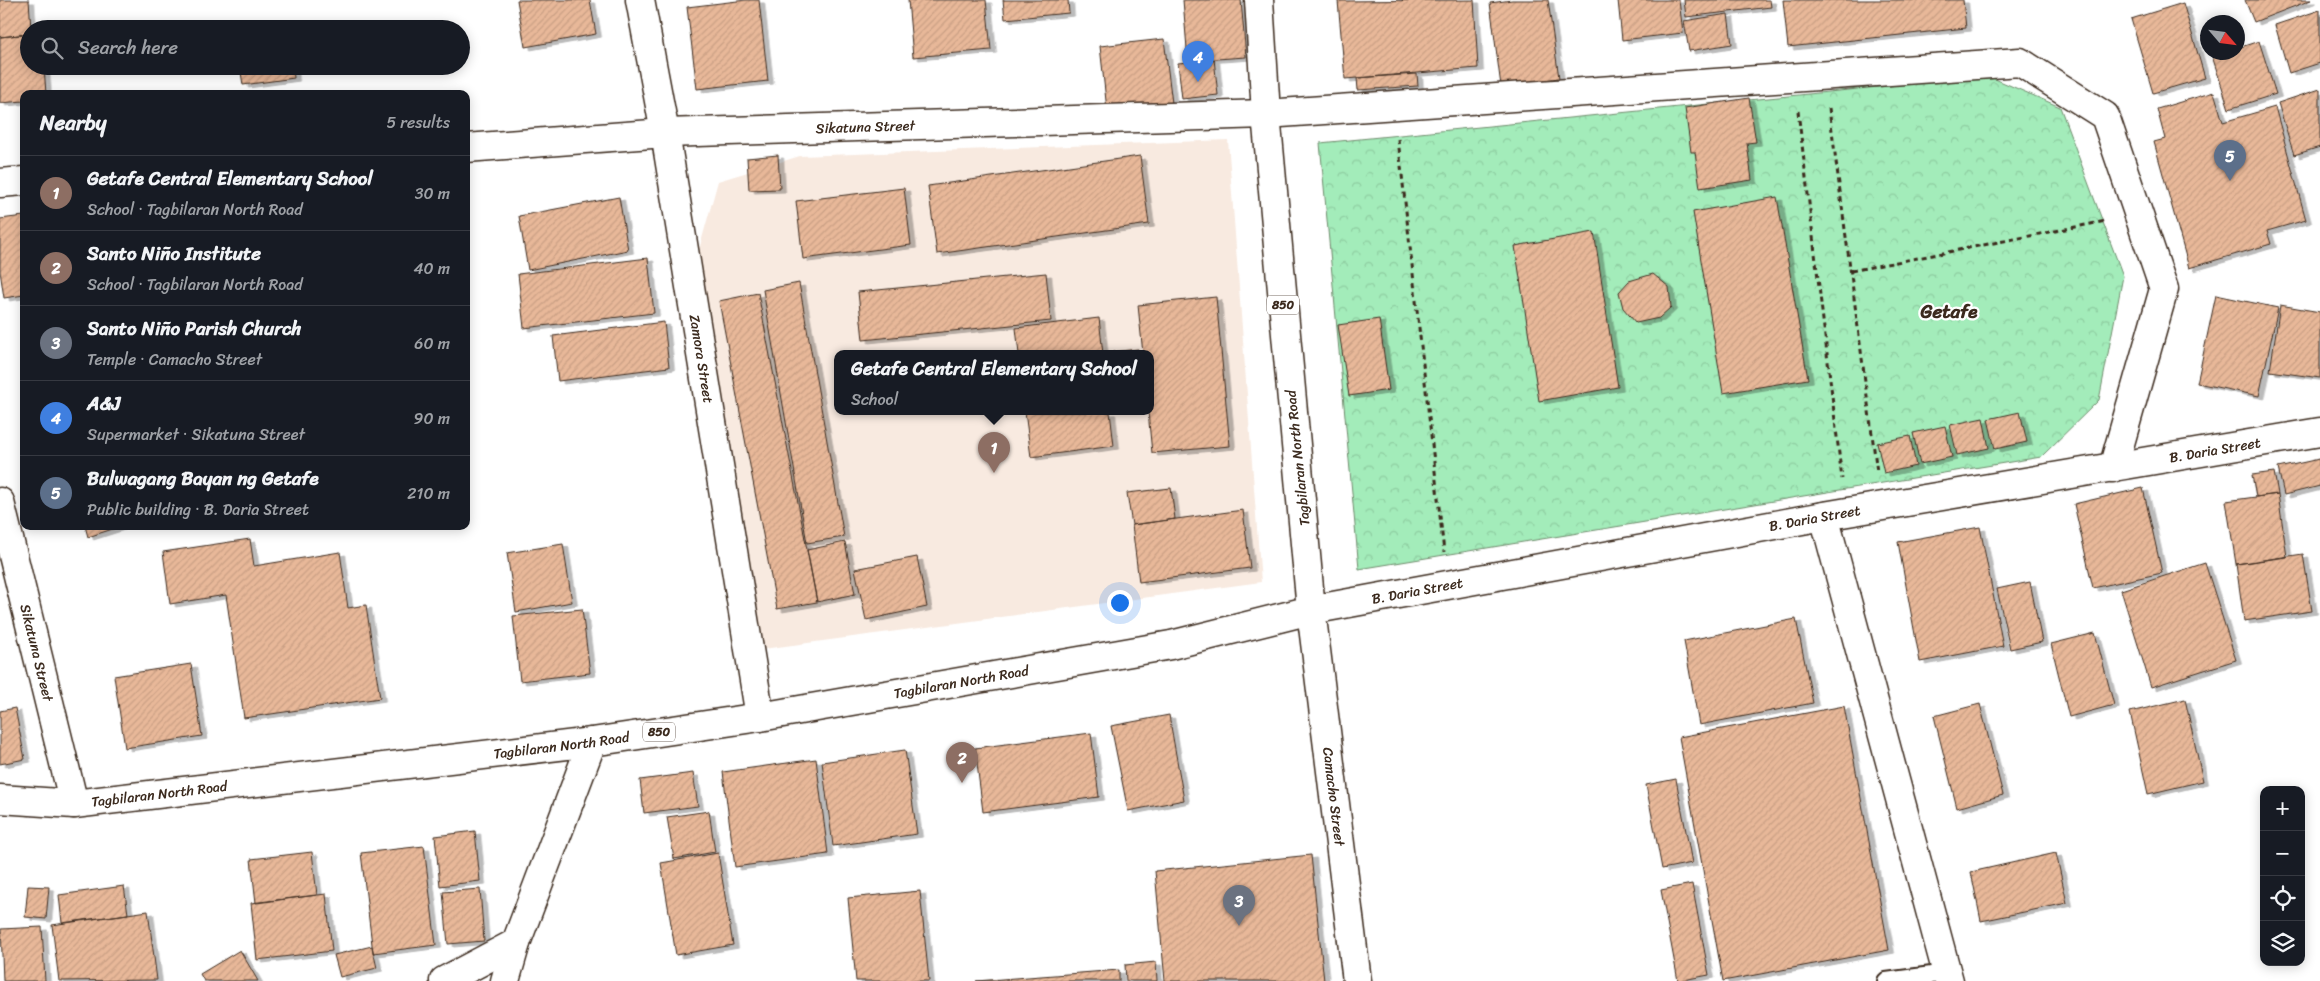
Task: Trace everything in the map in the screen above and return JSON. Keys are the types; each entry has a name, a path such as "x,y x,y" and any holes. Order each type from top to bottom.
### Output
{"street":[{"name":"Zamora Street","path":"640,0 665,133 760,717"},
{"name":"Tagbilaran North Road","path":"0,800 74,804 592,742 760,717 1171,645 1311,610 1306,534 1266,114 1259,0"},
{"name":"Sikatuna Street","path":"470,148 665,133 1266,114 2020,62 2105,116 2164,289 2114,468"},
{"path":"0,183 20,181"},
{"name":"B. Daria Street","path":"1311,610 1835,514 2320,432"},
{"name":"Sikatuna Street","path":"0,502 74,804"},
{"path":"1835,514 1948,977"},
{"name":"Camacho Street","path":"1311,610 1357,981"},
{"path":"504,981 516,943 592,742"},
{"path":"444,981 516,943"}],"lane":[{"path":"1886,981 1948,977"}],"path":[{"path":"1825,76 1881,506"},
{"path":"1794,78 1835,514"},
{"path":"1394,106 1448,585"},
{"path":"1850,271 2139,214"}],"shaded area":[{"path":"1228,140 1261,582 763,649 698,253 718,181 800,156"}],"green space":[{"path":"1988,76 2060,107 2123,276 2099,400 2041,457 1359,569 1320,143"}],"building":[{"path":"0,0 29,0 30,20 20,20 20,35 0,37"},
{"path":"517,0 590,0 596,34 525,47"},
{"path":"759,0 768,81 697,89 687,7"},
{"path":"908,0 986,0 991,50 913,57"},
{"path":"1003,0 1068,0 1069,13 1005,19"},
{"path":"1183,0 1241,0 1246,57 1188,61"},
{"path":"1474,0 1478,68 1345,79 1338,1"},
{"path":"1512,0 1548,0 1559,78 1501,86 1490,3"},
{"path":"1618,0 1679,0 1683,33 1622,40"},
{"path":"1684,0 1770,0 1771,7 1686,17"},
{"path":"1783,0 1963,0 1966,28 1788,47"},
{"path":"2245,0 2311,0 2254,22"},
{"path":"2183,3 2205,78 2153,93 2131,19"},
{"path":"2320,10 2320,63 2289,73 2275,25"},
{"path":"1728,14 1732,44 1689,51 1684,21"},
{"path":"20,35 20,75 45,75 46,90 20,90 20,101 0,103 0,37"},
{"path":"1164,39 1172,103 1107,110 1100,46"},
{"path":"2259,41 2276,94 2229,109 2213,60 2245,60 2245,46"},
{"path":"1214,59 1218,95 1182,99 1178,63"},
{"path":"1417,74 1418,86 1358,90 1357,78"},
{"path":"241,75 294,75 294,78 243,85"},
{"path":"2320,89 2320,147 2294,155 2278,103"},
{"path":"2214,92 2223,122 2275,107 2306,220 2267,231 2271,244 2189,268 2154,142 2165,139 2157,109"},
{"path":"1749,98 1756,142 1747,143 1752,180 1700,188 1695,152 1691,152 1685,108"},
{"path":"778,155 780,189 749,190 747,158"},
{"path":"1140,156 1149,224 937,254 928,186"},
{"path":"904,188 911,245 803,259 796,201"},
{"path":"619,197 628,250 528,270 519,216"},
{"path":"1777,197 1808,379 1723,393 1693,212"},
{"path":"20,216 20,296 4,298 0,271 0,219"},
{"path":"1594,232 1618,387 1539,401 1515,246"},
{"path":"648,258 654,313 524,328 518,274"},
{"path":"1046,273 1051,321 863,340 858,292"},
{"path":"1653,274 1669,287 1671,307 1659,318 1636,323 1623,308 1619,292 1629,281"},
{"path":"799,283 844,537 807,543 763,290"},
{"path":"758,293 817,602 777,609 719,301"},
{"path":"2216,295 2278,308 2259,396 2197,383"},
{"path":"1216,297 1230,446 1152,453 1148,415 1154,415 1154,350 1143,350 1138,305"},
{"path":"2280,305 2320,312 2320,378 2270,371"},
{"path":"1099,318 1103,350 1019,350 1016,328"},
{"path":"1379,319 1389,390 1349,396 1338,325"},
{"path":"664,322 669,367 558,381 553,336"},
{"path":"2020,412 2027,442 1995,449 1988,419"},
{"path":"1025,415 1110,415 1114,446 1031,457"},
{"path":"1983,418 1989,448 1957,455 1950,425"},
{"path":"1945,426 1952,457 1920,464 1913,433"},
{"path":"1910,436 1916,466 1884,473 1877,443"},
{"path":"2319,459 2320,486 2284,495 2278,468"},
{"path":"2274,472 2278,494 2256,497 2252,475"},
{"path":"1171,488 1175,519 1132,525 1127,493"},
{"path":"2143,488 2162,573 2093,588 2074,504"},
{"path":"2278,494 2287,557 2236,564 2226,501"},
{"path":"1243,510 1250,568 1139,582 1132,525"},
{"path":"1980,527 2003,646 1920,662 1898,542"},
{"path":"86,530 110,530 88,537"},
{"path":"250,539 254,566 340,552 348,608 366,605 380,698 244,718 226,595 170,604 163,552"},
{"path":"845,542 855,594 817,602 807,550"},
{"path":"563,544 572,602 516,612 507,553"},
{"path":"2303,554 2312,611 2244,621 2236,564"},
{"path":"917,557 927,607 866,620 855,569"},
{"path":"2205,563 2236,660 2151,687 2121,590"},
{"path":"2030,582 2042,642 2010,649 1997,589"},
{"path":"582,609 590,673 520,681 513,616"},
{"path":"1796,619 1813,703 1699,725 1684,641"},
{"path":"2095,633 2114,705 2069,717 2051,644"},
{"path":"191,664 202,736 125,748 114,676"},
{"path":"2185,699 2203,781 2148,794 2130,712"},
{"path":"1980,704 2003,795 1957,808 1934,716"},
{"path":"1844,706 1889,950 1723,981 1679,737"},
{"path":"15,708 25,759 0,764 0,711"},
{"path":"1169,715 1184,800 1128,811 1111,726"},
{"path":"1091,733 1099,797 983,812 975,748"},
{"path":"905,750 917,834 833,846 822,762"},
{"path":"816,759 828,854 735,867 723,772"},
{"path":"693,773 698,806 644,813 640,780"},
{"path":"1676,779 1692,863 1662,869 1646,785"},
{"path":"709,811 715,852 674,859 667,817"},
{"path":"475,831 480,881 440,886 435,836"},
{"path":"424,846 436,945 373,953 361,853"},
{"path":"312,852 317,895 256,903 251,859"},
{"path":"718,853 733,945 676,955 661,863"},
{"path":"2056,853 2067,903 1981,921 1971,872"},
{"path":"1311,855 1324,981 1165,981 1155,871"},
{"path":"1692,884 1709,975 1678,981 1661,890"},
{"path":"28,886 49,887 46,919 25,917"},
{"path":"124,886 128,914 62,923 59,895"},
{"path":"480,889 484,941 448,944 443,892"},
{"path":"920,891 929,981 856,981 848,898"},
{"path":"326,894 332,951 257,960 251,903"},
{"path":"148,911 157,980 59,981 52,925"},
{"path":"42,927 45,981 3,981 1,929"},
{"path":"372,946 377,968 340,977 334,955"},
{"path":"240,950 258,981 204,981 200,974"},
{"path":"1156,962 1157,981 1126,981 1125,965"},
{"path":"1119,970 1119,981 976,981"}],"place":[{"name":"A&J","path":"1198,82"},
{"name":"Bulwagang Bayan ng Getafe","path":"2230,181"},
{"name":"Getafe Central Elementary School","path":"994,473"},
{"name":"Santo Niño Institute","path":"962,783"},
{"name":"Santo Niño Parish Church","path":"1239,926"}],"district":[{"name":"Getafe","path":"1949,311"}]}
